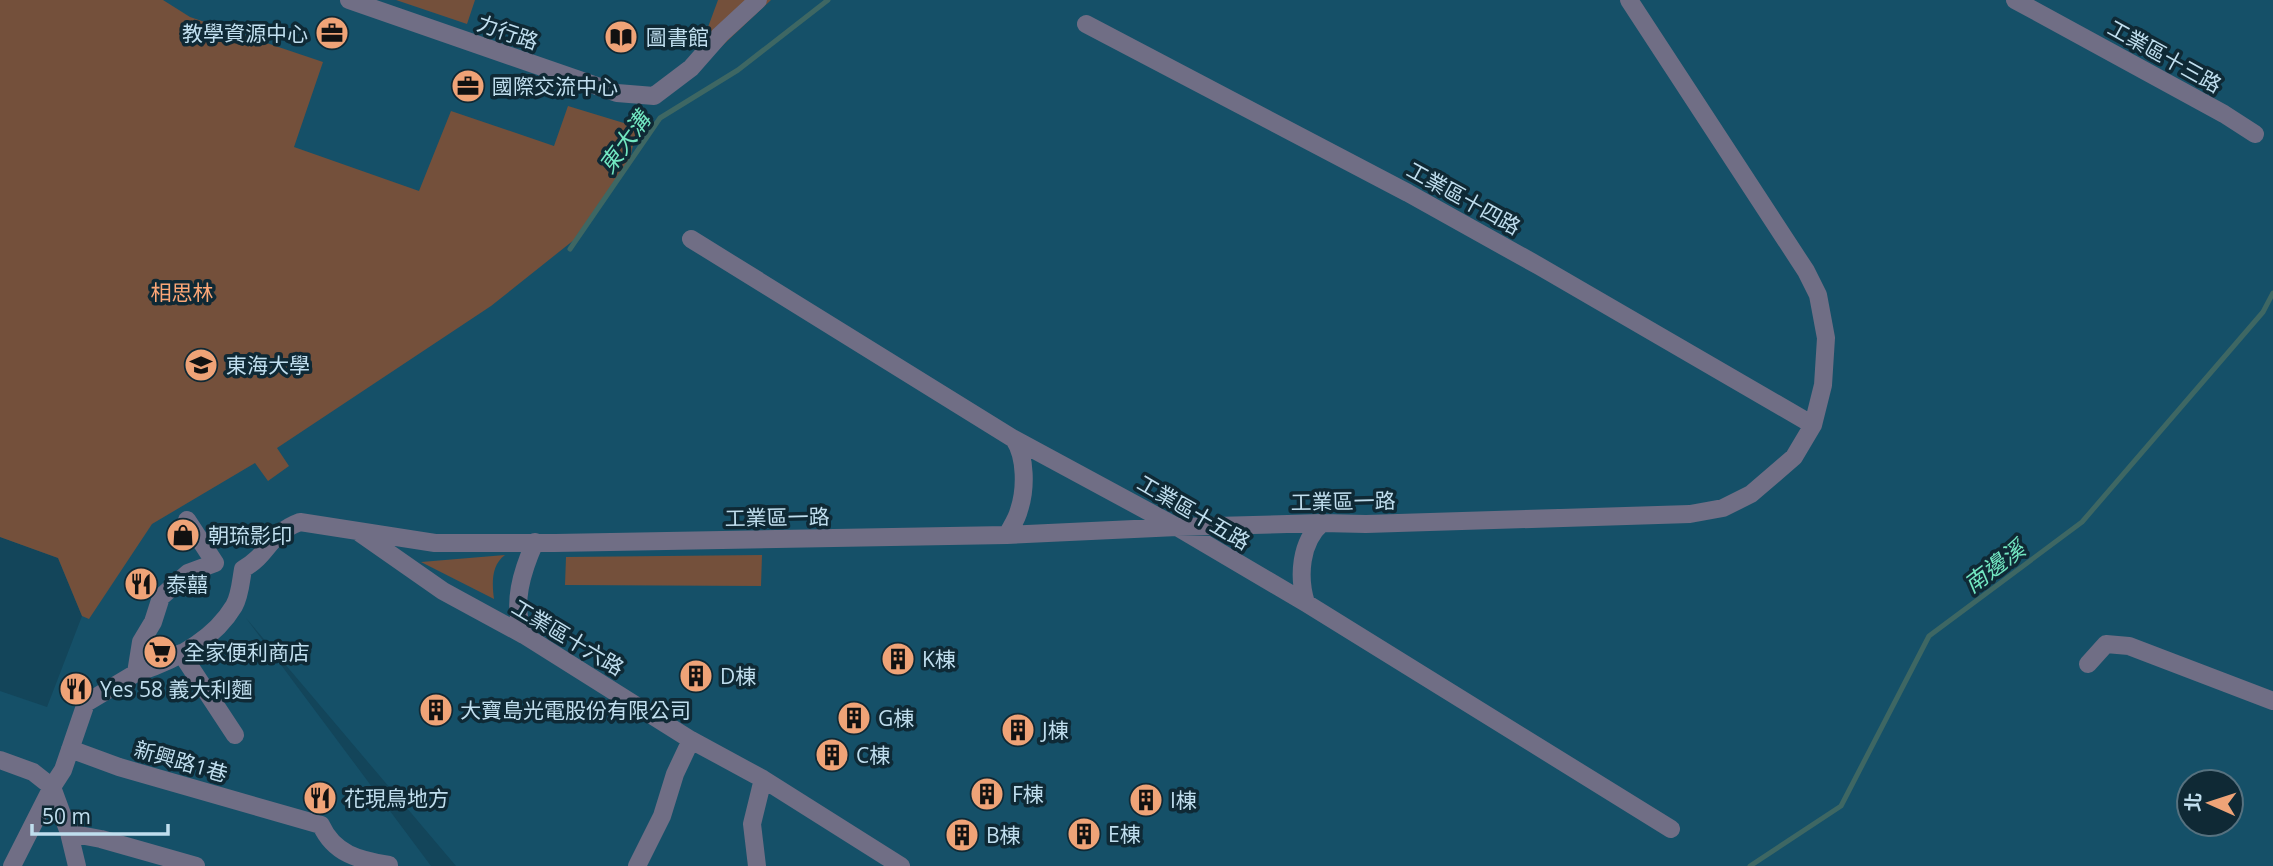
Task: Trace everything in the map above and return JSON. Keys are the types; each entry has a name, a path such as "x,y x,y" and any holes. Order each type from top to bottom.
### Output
{"street":[{"name":"力行路","path":"349,0 617,93 654,96 691,68 720,35 758,0"},
{"name":"工業區一路","path":"243,569 257,561 285,528 300,522 435,543 1007,535 1177,527 1690,514 1723,508 1751,494 1794,457 1813,425 1821,401 1826,366 1826,338 1818,295 1806,271 1629,0"},
{"name":"工業區十三路","path":"2015,0 2224,114 2255,134"},
{"name":"工業區十四路","path":"1086,24 1528,259 1813,425"},
{"name":"工業區十五路","path":"691,239 1014,439 1177,527 1306,603 1671,829"},
{"path":"1007,535 1020,509 1024,473 1020,448 1014,439"},
{"path":"12,866 52,786 63,770 86,703 136,673 164,664 211,634 235,604 243,569 215,563 187,520"},
{"path":"1306,603 1301,577 1302,565 1309,540 1322,523"},
{"name":"工業區十六路","path":"357,531 443,591 524,635 691,740 763,779 901,866"},
{"path":"524,635 517,615 521,578 523,567 535,542"},
{"path":"136,673 141,642 153,622 161,597 188,573 215,563"},
{"path":"2088,664 2106,644 2129,646 2273,701"},
{"path":"181,653 235,735"},
{"path":"637,866 662,816 675,774 691,740"},
{"name":"新興路1巷","path":"70,749 119,767 321,825 327,839 356,859 388,865"},
{"path":"0,760 33,772 52,786 69,833 77,866"},
{"path":"757,866 752,824 763,779"},
{"path":"69,833 196,866"}],"shaded area":[{"path":"0,0 2273,0 2273,866 456,866 246,618 431,866 0,866 0,691 47,707 82,616 58,558 0,537"}],"green space":[{"name":"相思林","path":"0,0 163,0 190,17 323,62 294,147 419,191 451,111 554,146 568,106 637,127 630,159 584,232 491,306 277,448 289,466 268,481 255,463 152,524 89,619 82,616 58,558 0,537"},
{"path":"396,0 475,0 467,24"},
{"path":"718,0 771,0 690,76"},
{"path":"505,555 495,569 494,599 421,562"},
{"path":"762,555 761,586 565,585 566,557"}],"waterway":[{"name":"東大溝","path":"570,249 660,118 738,70 828,0"},
{"name":"南邊溪","path":"1750,866 1841,806 1929,636 2082,522 2263,312 2273,293"}],"place":[{"name":"教學資源中心","path":"332,33"},
{"name":"圖書館","path":"621,37"},
{"name":"國際交流中心","path":"468,86"},
{"name":"東海大學","path":"201,365"},
{"name":"朝琉影印","path":"183,535"},
{"name":"泰囍","path":"141,584"},
{"name":"全家便利商店","path":"160,652"},
{"name":"K棟","path":"898,659"},
{"name":"D棟","path":"696,676"},
{"name":"Yes 58 義大利麵","path":"76,689"},
{"name":"大寶島光電股份有限公司","path":"436,710"},
{"name":"G棟","path":"854,718"},
{"name":"J棟","path":"1018,730"},
{"name":"C棟","path":"832,755"},
{"name":"F棟","path":"987,794"},
{"name":"花現鳥地方","path":"320,798"},
{"name":"I棟","path":"1146,800"},
{"name":"E棟","path":"1084,834"},
{"name":"B棟","path":"962,835"}]}
